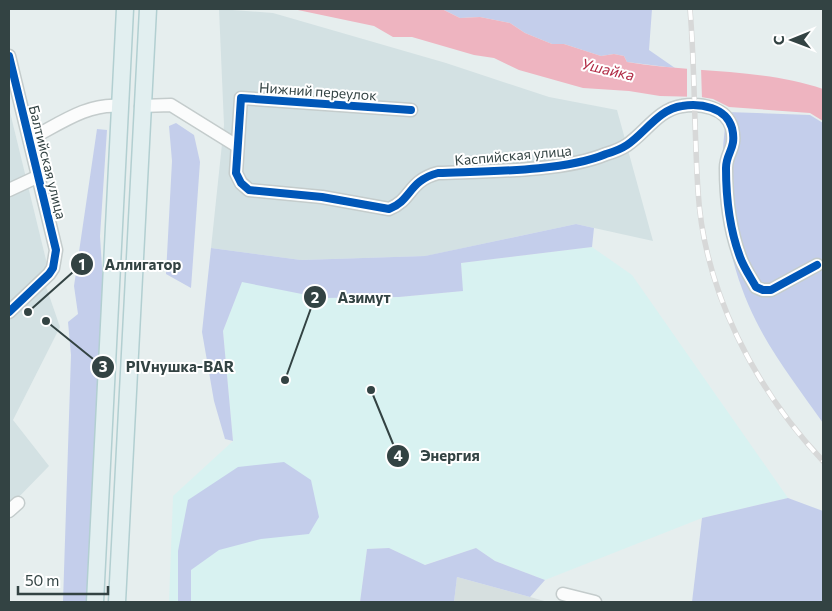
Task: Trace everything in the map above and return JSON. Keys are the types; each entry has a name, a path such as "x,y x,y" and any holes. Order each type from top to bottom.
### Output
{"main road":[{"path":"96,602 125,9"},
{"path":"117,602 141,106 148,9"}],"street":[{"name":"Балтийская улица","path":"9,56 56,243 55,259 49,274 9,312"},
{"name":"Нижний переулок","path":"237,146 241,98 411,110"},
{"path":"141,106 172,104 237,146"},
{"path":"30,139 91,109 108,105 119,106"},
{"name":"Каспийская улица","path":"237,146 236,173 241,183 249,190 322,198 388,209 404,199 415,184 425,177 438,173 531,168 574,163 604,156 627,146 670,108 693,105 712,107 725,116 732,127 734,146 726,164 726,198 740,257 756,287 759,290 771,290 817,264"},
{"path":"9,190 39,176"},
{"path":"563,594 595,602"}],"shaded area":[{"path":"219,9 273,13 446,63 549,97 617,110 653,241 576,224 426,256 301,260 211,248 224,125"},
{"path":"442,9 652,9 649,50 675,68 627,62 624,56 614,54 601,56 564,44 552,44 525,33 510,23 480,17 460,18"},
{"path":"9,108 47,264 41,272 60,327 13,420 49,466 9,507"},
{"path":"727,112 810,115 823,123 823,423 763,334 745,296 736,271 729,245 723,192 722,166"},
{"path":"176,123 194,135 200,162 191,288 166,274 172,161 169,126"},
{"path":"97,129 107,130 100,236 104,298 88,602 63,602 71,355 68,322 78,314 74,286"},
{"path":"576,224 594,228 592,247 461,263 463,291 399,297 322,298 242,282 223,331 233,441 225,439 214,401 202,332 211,248 301,260 425,256"},
{"path":"592,247 632,275 788,498 702,518 545,580 495,561 476,548 424,565 389,548 367,549 360,602 169,602 173,496 233,441 223,331 242,281 322,298 399,297 462,291 461,263"},
{"path":"284,462 311,480 319,517 309,534 261,539 219,550 191,570 191,602 178,602 178,551 188,500 238,467"},
{"path":"788,498 823,511 823,602 692,602 702,518"},
{"path":"389,548 425,565 476,548 495,561 545,580 530,597 457,577 454,602 360,602 367,549"},
{"path":"457,577 530,597 548,602 454,602"}],"water":[{"name":"Ушайка","path":"293,9 442,9 460,18 480,17 510,23 525,33 552,44 564,44 601,56 614,54 624,56 627,62 751,74 799,82 823,89 823,121 810,113 729,107 713,99 701,97 660,96 629,91 583,88 519,70 494,58 474,55 412,37 393,37 374,26"}],"pier":[{"path":"687,66 701,67 702,100 687,98"}],"railway":[{"path":"690,9 698,191 702,228 710,265 722,301 737,336 755,370 798,433 823,461"}],"cycle path":[{"path":"9,56 56,250 53,268 49,274 9,312"},
{"path":"411,110 241,98 236,173 241,183 249,190 322,197 389,209 402,201 415,186 428,176 438,173 524,170 588,160 625,146 659,116 674,108 689,105 704,106 724,115 732,128 733,141 726,163 729,213 740,257 756,287 763,290 771,290 817,265"}],"place":[{"name":"Аллигатор","path":"28,312"},
{"name":"PIVнушка-BAR","path":"46,321"},
{"name":"Азимут","path":"285,380"},
{"name":"Энергия","path":"371,390"}]}
